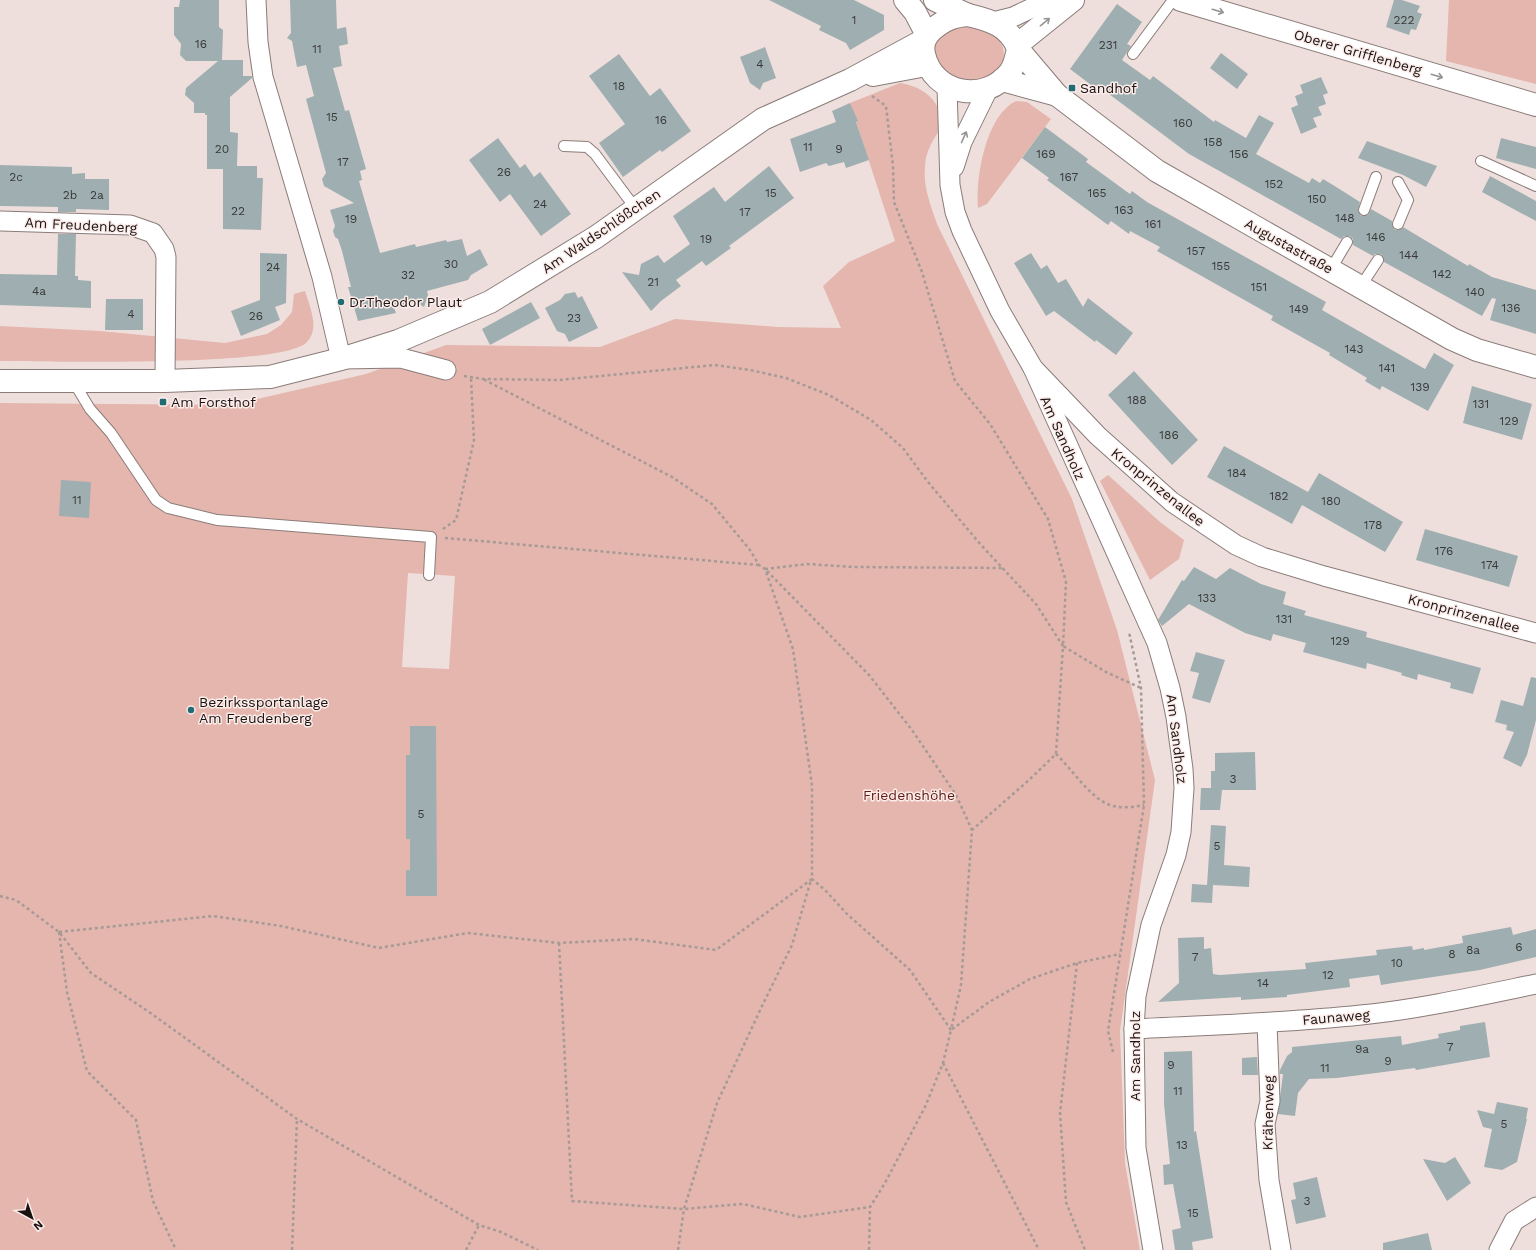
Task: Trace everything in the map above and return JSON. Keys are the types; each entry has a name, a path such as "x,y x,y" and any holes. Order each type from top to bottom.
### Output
{"street":[{"path":"256,0 258,42 263,77 322,277 341,359"},
{"path":"905,0 915,12 926,37 923,50 926,65 937,79 947,87 968,91 995,84 1011,71 1018,47 1073,0"},
{"path":"935,0 968,15 993,22 1006,30 1018,47"},
{"path":"993,22 1013,17 1049,0"},
{"name":"Oberer Grifflenberg","path":"1181,0 1536,105"},
{"path":"926,37 949,18 968,15"},
{"name":"Am Waldschlößchen","path":"341,359 398,341 490,302 596,237 763,119 850,80 926,37"},
{"name":"Augustastraße","path":"1018,47 1057,95 1158,171 1452,338 1477,350 1536,367"},
{"name":"Am Waldschlößchen","path":"850,80 926,65"},
{"name":"Augustastraße","path":"995,84 1057,95"},
{"name":"Kronprinzenallee","path":"951,174 962,142 995,84"},
{"name":"Kronprinzenallee","path":"947,87 951,174 950,185 955,212 962,231 1000,311 1032,368 1098,436 1172,502 1236,545 1287,566 1536,633"},
{"name":"Am Freudenberg","path":"0,221 130,225 153,233 164,249 166,257 165,381"},
{"path":"0,381 165,381 270,377 341,359 402,358 446,370"},
{"name":"Am Sandholz","path":"1032,368 1157,643 1169,681 1176,717 1183,769 1181,832 1176,855 1151,925 1144,952 1136,996 1134,1028 1136,1148 1153,1250"},
{"name":"Faunaweg","path":"1134,1028 1267,1023 1362,1015 1456,1001 1536,984"},
{"name":"Krähenweg","path":"1267,1023 1270,1101 1265,1124 1269,1180 1281,1250"},
{"path":"1499,1250 1514,1221 1536,1207"}],"lane":[{"path":"1133,54 1174,0"},
{"path":"564,146 587,147 595,154 636,209"},
{"path":"1482,161 1536,186"},
{"path":"1364,210 1376,177"},
{"path":"1398,182 1408,200 1398,224"},
{"path":"1331,269 1347,242"},
{"path":"1361,286 1378,260"},
{"path":"73,382 90,409 111,433 156,500 168,508 217,520 431,537 428,575"}],"path":[{"path":"850,80 886,106 893,166 894,202 922,272 955,381 990,424 1048,520 1066,582 1056,754 972,830"},
{"path":"869,1250 870,1207 885,1183 925,1107 943,1063 961,985 972,830 956,795 912,730 869,675 765,569 759,565 750,550 712,504 672,478 483,379 559,380 715,365 750,370 786,378 829,395 871,420 903,448 933,488 981,545 1036,604 1063,646 1106,672 1141,688"},
{"path":"431,537 456,520 474,440 471,378"},
{"path":"431,537 759,565"},
{"path":"765,569 807,564 854,567 1003,568"},
{"path":"678,1250 684,1210 717,1103 792,945 812,879 812,786 793,649 765,569"},
{"path":"1113,1053 1108,1031 1144,805 1141,688 1128,628"},
{"path":"1056,754 1095,796 1110,805 1129,808 1144,805"},
{"path":"59,932 213,916 280,926 379,948 468,933 558,943 634,939 716,950 812,879"},
{"path":"812,879 825,890 847,914 910,970 951,1030"},
{"path":"0,896 16,900 59,932 91,973 152,1014 297,1118 479,1224 501,1232 538,1250"},
{"path":"59,932 67,992 87,1071 136,1120 153,1201 176,1250"},
{"path":"558,943 572,1201 684,1210 743,1204 800,1217 870,1207"},
{"path":"951,1030 989,1002 1030,979 1077,963 1120,954"},
{"path":"1077,963 1060,1113 1066,1202 1085,1250"},
{"path":"943,1063 1039,1250"},
{"path":"292,1250 297,1118"},
{"path":"466,1250 479,1224"}],"green space":[{"path":"1449,0 1536,0 1536,84 1446,61"},
{"path":"967,27 988,31 1001,43 1004,51 1004,58 997,72 990,77 972,84 966,84 946,76 934,54 937,41 944,33"},
{"name":"Friedenshöhe","path":"900,83 924,92 935,103 939,110 941,119 940,128 932,142 925,162 925,182 930,203 937,224 1072,499 1117,630 1155,780 1120,1031 1125,1163 1140,1250 0,1250 0,403 231,405 366,374 446,345 600,347 675,319 778,327 841,328 823,286 849,262 895,241 850,103","holes":["408,573 455,576 449,669 402,667"]},
{"path":"1016,101 1027,102 1051,119 987,204 978,208 978,181 985,148 990,133 997,119 1006,108"},
{"path":"305,291 313,318 313,331 307,342 289,350 255,356 162,361 0,361 0,326 100,331 225,343 267,334 281,325 292,312 294,294"},
{"path":"1108,475 1160,522 1184,540 1179,559 1150,580 1100,481"}],"building":[{"path":"180,0 219,0 219,27 223,30 222,60 243,60 243,76 252,76 252,78 230,97 230,132 238,133 237,166 257,166 257,178 263,178 261,230 223,229 223,169 207,169 207,115 205,115 205,113 194,113 194,103 185,95 186,88 218,61 186,61 180,55 181,44 174,35 174,7 179,7"},
{"path":"290,0 336,0 337,29 346,27 348,44 339,46 342,66 333,68 345,111 349,110 366,169 360,171 362,180 359,181 380,253 415,244 416,247 446,240 447,242 462,239 467,256 480,249 488,265 471,275 468,280 427,291 428,295 424,307 416,302 394,308 396,313 358,321 348,287 351,287 342,251 338,239 335,237 333,231 335,226 330,210 354,203 324,186 322,179 326,173 306,99 314,96 306,65 297,67 292,41 287,38 291,33"},
{"path":"769,0 854,0 884,15 884,30 850,50 846,43 819,30 821,26"},
{"path":"1394,0 1402,0 1420,6 1417,12 1422,14 1416,30 1411,29 1409,35 1386,27"},
{"path":"1117,4 1142,22 1127,44 1131,46 1122,60 1150,80 1153,76 1214,122 1215,120 1246,138 1259,115 1274,123 1256,154 1309,183 1312,178 1320,183 1323,179 1360,202 1358,211 1361,216 1368,215 1371,209 1392,221 1392,225 1395,230 1399,230 1403,227 1468,266 1469,264 1492,277 1536,290 1536,334 1490,320 1496,299 1492,298 1482,316 1384,262 1381,254 1375,254 1373,256 1353,245 1353,239 1350,236 1344,236 1341,239 1189,154 1097,85 1095,88 1070,69"},
{"path":"765,47 776,78 763,83 760,90 750,83 740,57"},
{"path":"1221,53 1248,74 1237,89 1210,68"},
{"path":"619,54 650,96 660,88 691,131 662,152 660,150 623,177 599,143 625,124 589,76"},
{"path":"1321,77 1328,93 1323,95 1326,104 1318,107 1322,115 1313,118 1317,127 1301,134 1291,108 1298,105 1295,96 1303,93 1300,85"},
{"path":"850,103 858,121 856,122 869,160 846,168 844,162 829,166 826,163 800,172 790,139 836,122 832,111"},
{"path":"1045,127 1088,159 1086,162 1130,194 1132,191 1147,202 1326,302 1322,310 1425,369 1434,353 1454,365 1428,411 1382,386 1380,390 1365,381 1367,378 1329,355 1330,353 1271,320 1273,316 1157,251 1160,247 1130,231 1129,234 1111,221 1108,225 1047,180 1049,178 1022,158"},
{"path":"498,138 520,168 525,164 534,177 540,172 571,214 541,236 510,194 500,202 469,160"},
{"path":"1501,138 1536,147 1536,169 1496,158"},
{"path":"1367,141 1437,166 1426,187 1403,175 1358,158"},
{"path":"0,165 72,167 72,174 85,173 85,179 109,179 109,210 76,209 76,212 58,212 58,207 0,206"},
{"path":"769,166 794,198 729,246 731,248 706,266 702,261 676,280 681,286 661,301 651,311 622,272 639,275 641,264 658,255 664,263 690,244 673,216 714,187 725,202"},
{"path":"1490,176 1536,201 1536,221 1482,192"},
{"path":"58,234 76,234 75,276 78,276 78,280 91,281 91,308 0,305 0,274 57,275"},
{"path":"260,253 287,254 286,303 275,307 280,320 241,336 231,311 260,300"},
{"path":"1031,253 1041,269 1047,265 1058,283 1066,279 1083,307 1088,298 1133,333 1116,355 1096,340 1095,342 1054,311 1046,316 1014,263"},
{"path":"575,292 578,298 582,296 598,328 569,342 565,334 557,331 545,308 560,300 565,294"},
{"path":"106,299 143,299 143,330 105,330"},
{"path":"531,302 540,318 490,345 482,329"},
{"path":"1134,371 1198,440 1172,465 1108,395"},
{"path":"1472,386 1532,404 1522,440 1463,423"},
{"path":"1224,446 1308,492 1319,473 1403,522 1385,552 1302,505 1292,524 1207,477"},
{"path":"61,480 91,482 89,518 59,516"},
{"path":"1425,529 1518,556 1509,587 1416,560"},
{"path":"1194,567 1216,579 1230,568 1261,584 1286,592 1283,604 1306,611 1304,615 1367,632 1366,637 1481,668 1473,694 1450,688 1451,683 1418,674 1417,680 1401,675 1402,673 1367,663 1366,669 1303,652 1306,643 1273,634 1271,641 1245,633 1189,604 1162,626 1158,620 1182,580 1184,581"},
{"path":"1196,652 1225,660 1210,703 1192,698 1199,673 1190,671"},
{"path":"1531,677 1536,678 1536,720 1527,755 1521,767 1503,758 1514,732 1506,730 1507,725 1495,722 1501,700 1523,706"},
{"path":"410,726 436,726 437,896 406,896 406,870 410,870 410,839 406,839 406,755 410,755"},
{"path":"1255,752 1256,790 1222,790 1220,810 1200,810 1201,788 1211,788 1211,771 1215,771 1215,753"},
{"path":"1211,825 1226,826 1224,865 1250,867 1249,887 1213,885 1212,903 1191,902 1192,884 1207,885"},
{"path":"1511,927 1513,935 1536,929 1536,957 1480,970 1381,985 1379,975 1349,979 1350,987 1287,995 1287,997 1241,1000 1241,997 1158,1002 1179,983 1178,938 1204,937 1204,949 1211,948 1213,974 1220,975 1306,969 1305,963 1377,955 1376,950 1412,946 1413,950 1424,948 1424,950 1463,943 1462,936"},
{"path":"1485,1022 1490,1057 1416,1070 1415,1068 1337,1078 1309,1079 1298,1093 1295,1116 1278,1114 1283,1074 1280,1074 1280,1070 1287,1056 1292,1052 1292,1047 1401,1036 1402,1045 1439,1038 1438,1034 1460,1030 1460,1026"},
{"path":"1192,1051 1194,1132 1196,1131 1213,1238 1192,1242 1193,1250 1175,1250 1172,1230 1181,1228 1173,1184 1164,1185 1163,1165 1170,1164 1164,1104 1164,1052"},
{"path":"1257,1057 1258,1075 1242,1075 1242,1058"},
{"path":"1497,1102 1528,1108 1527,1119 1517,1162 1502,1170 1484,1167 1492,1129 1483,1127 1477,1110 1494,1114"},
{"path":"1455,1157 1471,1183 1447,1201 1423,1159 1445,1163"},
{"path":"1317,1177 1326,1217 1296,1224 1291,1200 1296,1199 1293,1183"},
{"path":"1428,1233 1432,1250 1383,1250 1383,1243"}],"place":[{"name":"Sandhof","path":"1072,88"},
{"name":"Dr.Theodor Plaut","path":"341,302"},
{"name":"Am Forsthof","path":"163,402"},
{"name":"Bezirkssportanlage Am Freudenberg","path":"191,710"}]}
